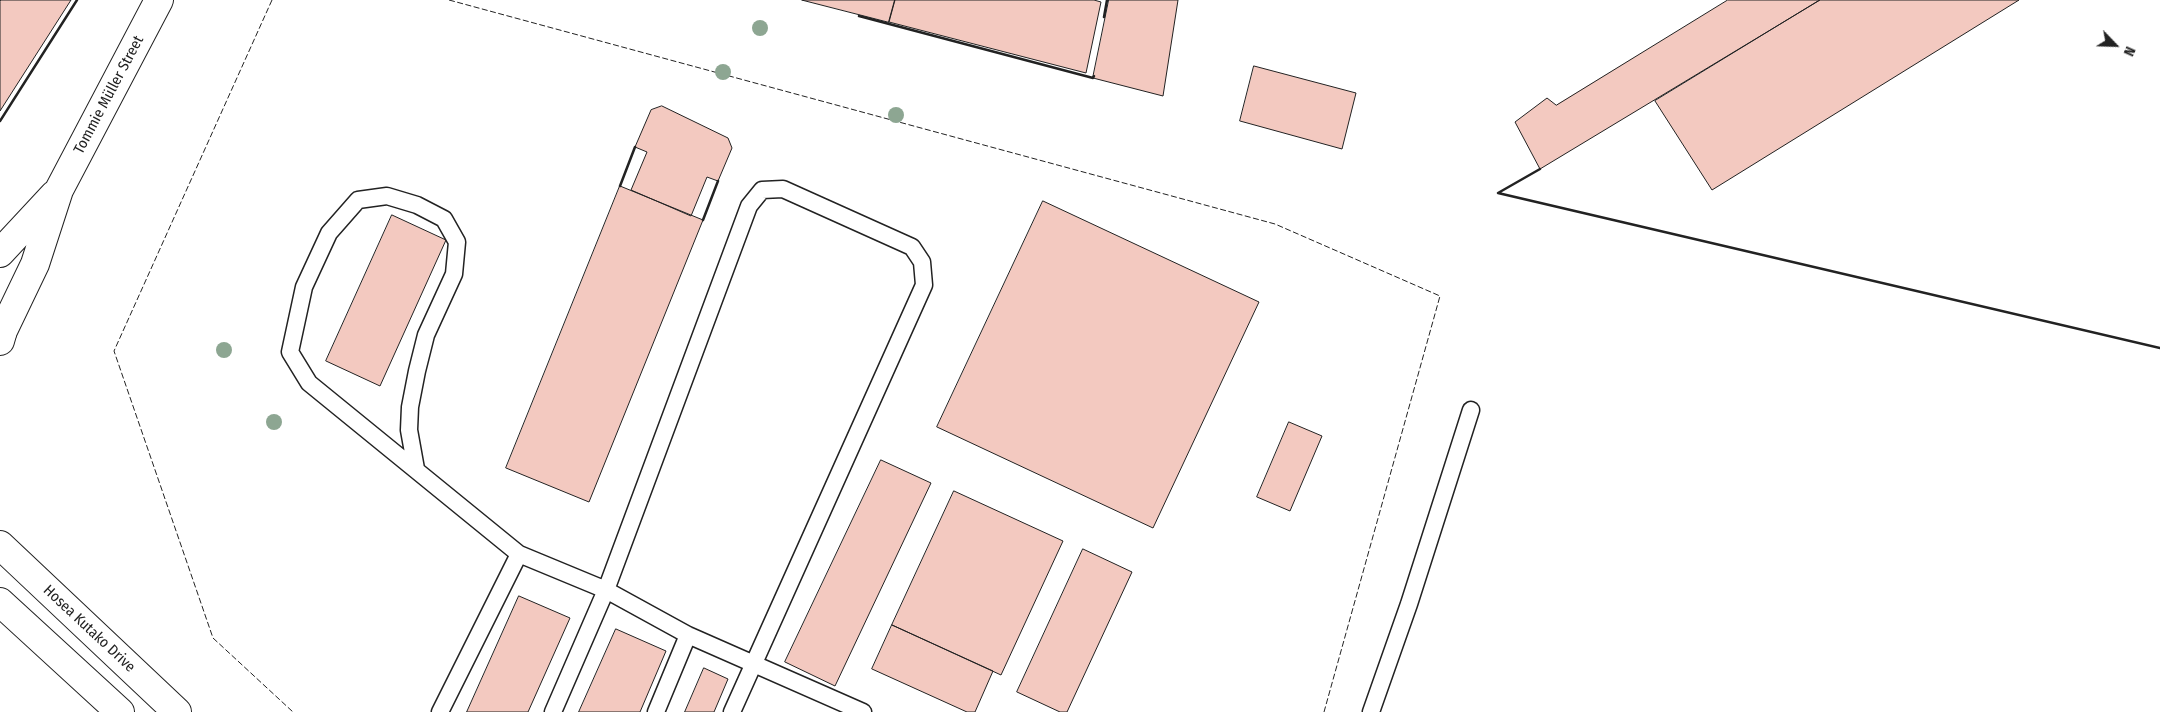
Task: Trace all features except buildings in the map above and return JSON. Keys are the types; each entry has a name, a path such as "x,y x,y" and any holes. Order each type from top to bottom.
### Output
{"street":[{"name":"Tommie Müller Street","path":"0,337 35,264 59,190 159,0"},
{"name":"Tommie Müller Street","path":"0,252 59,190"},
{"name":"Hosea Kutako Drive","path":"0,545 177,712"},
{"path":"0,602 120,712"}],"lane":[{"path":"553,712 606,590 749,206 762,190 784,189 912,247 922,262 924,285 732,712"},
{"path":"416,469 409,430 410,407 426,335 454,274 457,242 444,219 417,206 387,196 358,200 329,234 304,287 290,352 309,383 519,554 606,590 688,635 863,712"},
{"path":"1371,712 1409,604 1471,410"},
{"path":"440,712 519,554"},
{"path":"656,712 688,635"}],"fence":[{"path":"272,0 114,351 213,638 293,712"},
{"path":"449,0 1275,224 1440,296 1324,712"}],"wall":[{"path":"0,121 77,0"},
{"path":"1104,17 1107,0"},
{"path":"859,16 1093,78 1094,76"},
{"path":"620,186 635,147"},
{"path":"1540,169 1498,193 2160,348"},
{"path":"703,220 718,181"}]}
